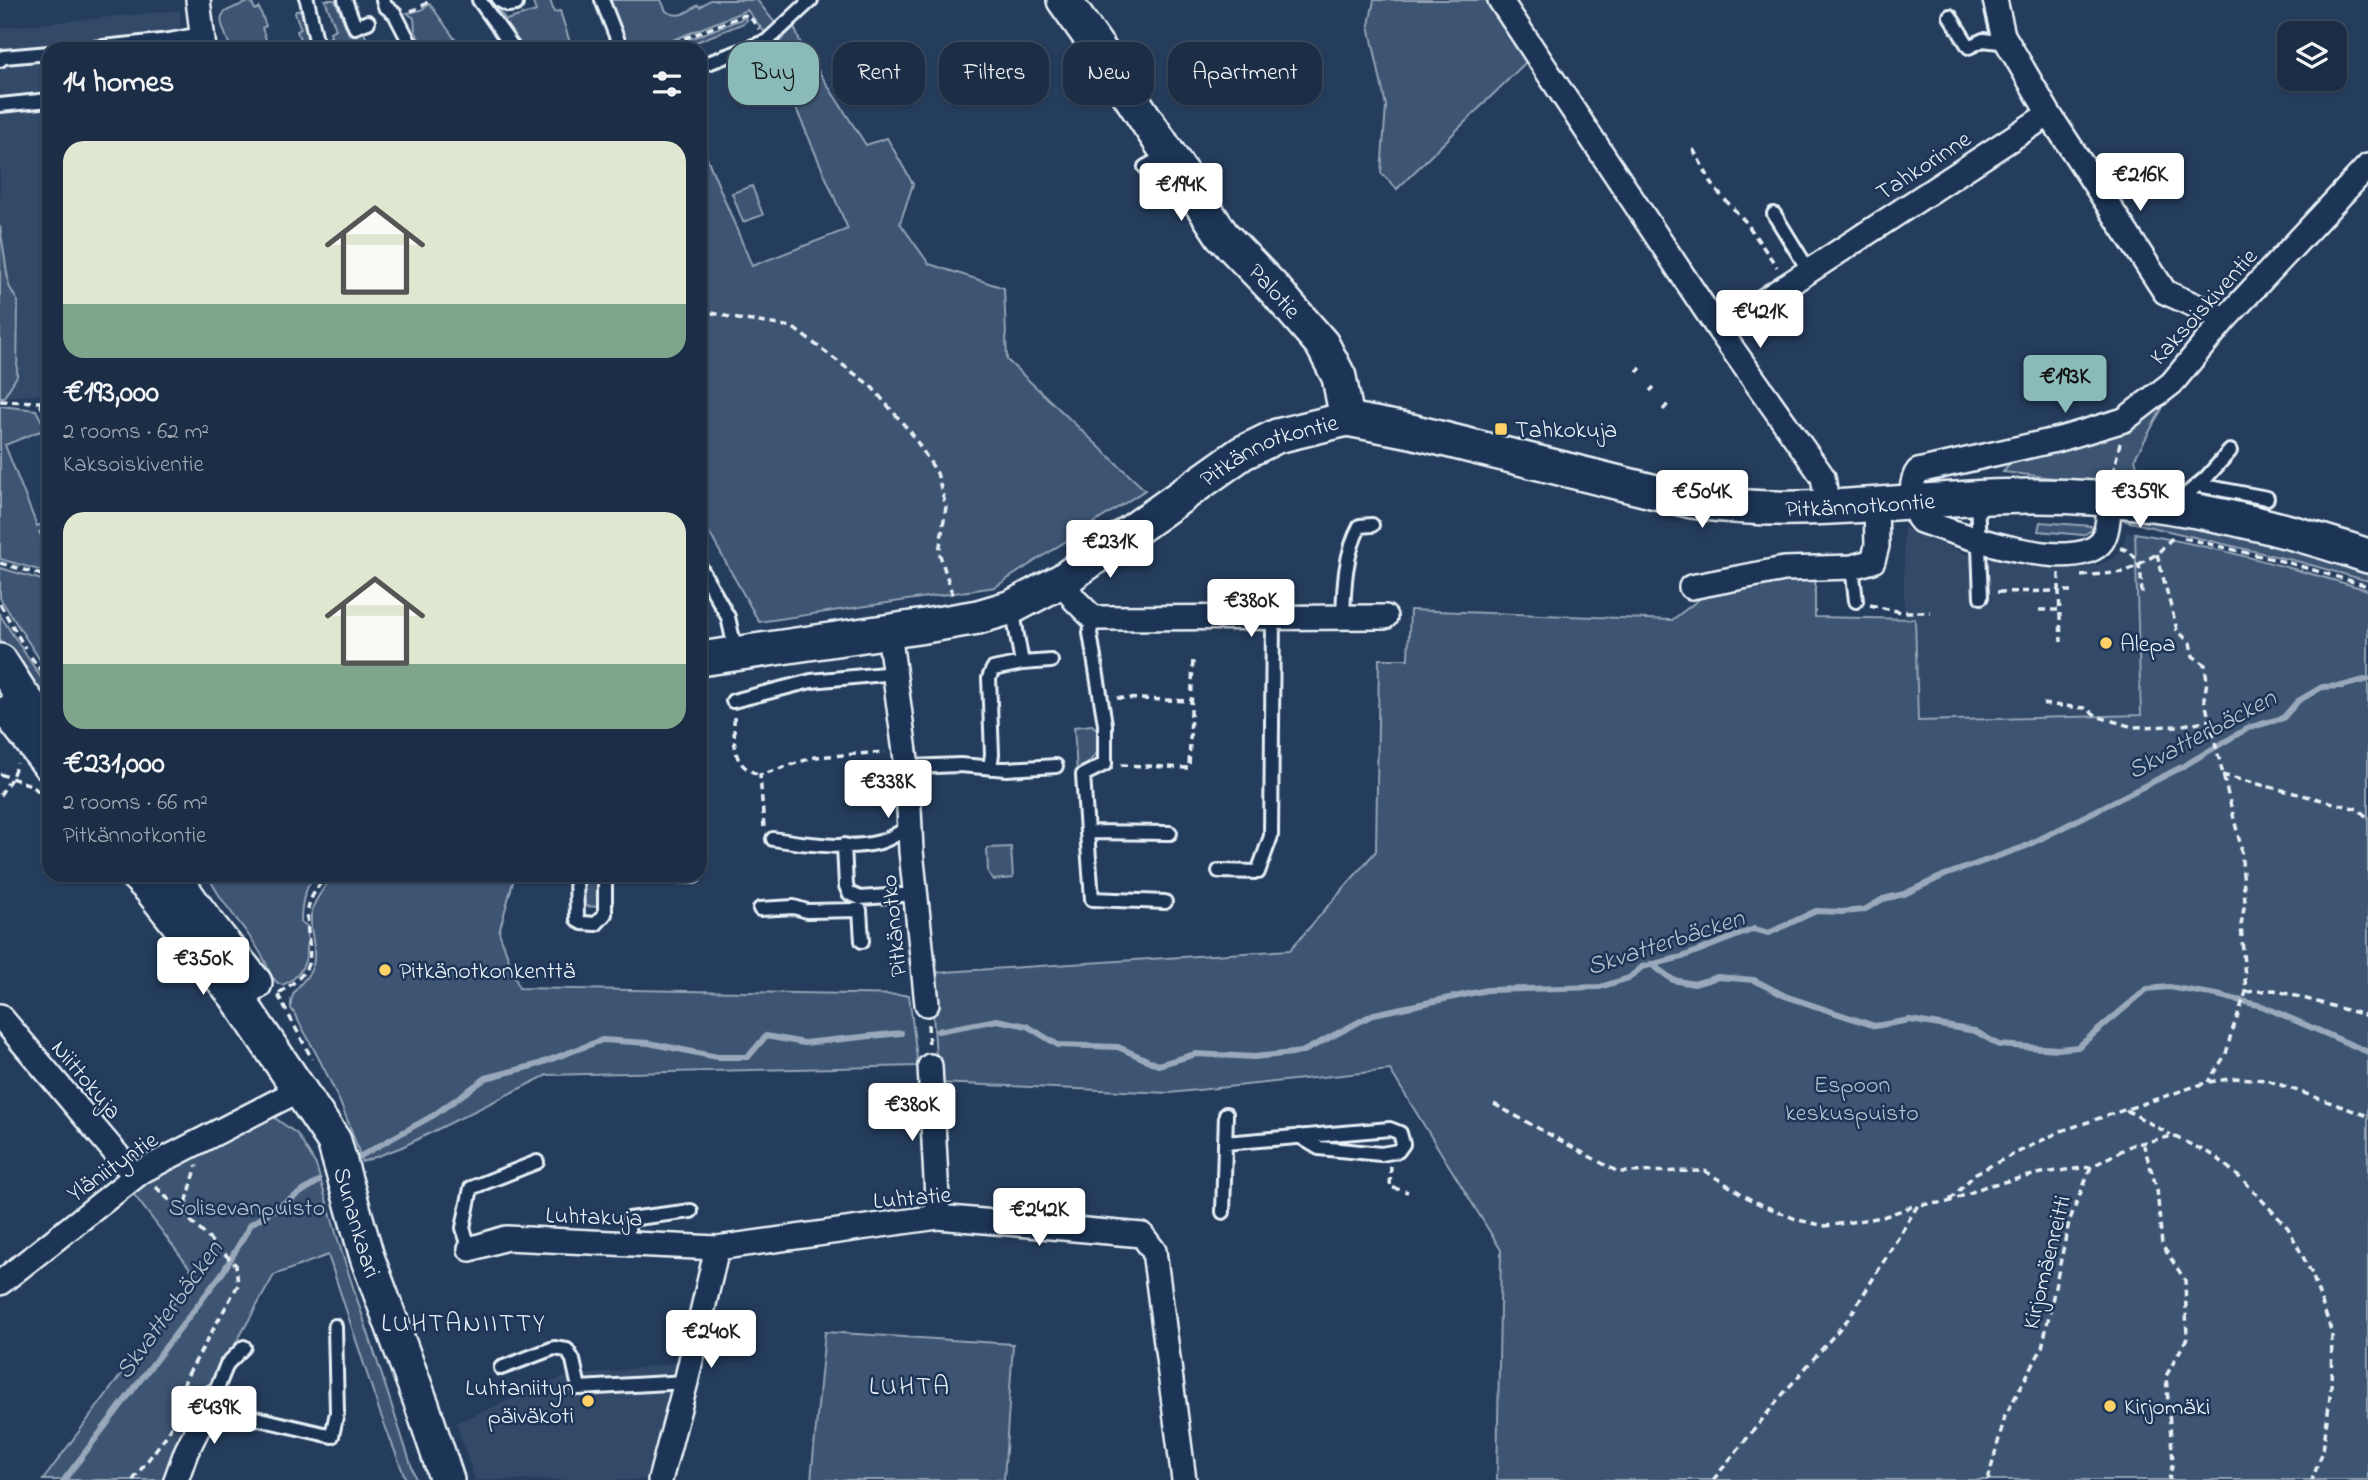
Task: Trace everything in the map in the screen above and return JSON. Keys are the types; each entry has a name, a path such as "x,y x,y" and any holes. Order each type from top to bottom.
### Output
{"street":[{"path":"198,0 202,41"},
{"name":"Palotie","path":"1064,0 1156,160 1322,344 1339,377 1347,419"},
{"path":"1500,0 1719,330 1766,411 1823,477 1828,508"},
{"path":"1995,0 2003,35 2049,114 2165,292 2225,319"},
{"name":"Tahkorinne","path":"1719,330 1804,263 2049,114"},
{"name":"Kaksoiskiventie","path":"1913,502 1914,477 1918,471 2060,439 2124,420 2172,383 2225,319 2368,166"},
{"name":"Pitkännotkontie","path":"707,658 889,632 978,617 1012,607 1063,580 1242,453 1277,436 1347,419 1411,431 1692,501 1732,507 1781,510 2036,496 2110,499 2172,522 2296,533 2368,556"},
{"path":"1913,502 1917,517 1922,521 2008,549 2058,554 2091,550 2101,543 2110,499"},
{"path":"1691,587 1784,569 1852,567 1873,561 1876,554 1876,504"},
{"path":"1063,580 1074,598 1093,618 1385,617"},
{"name":"Pitkänotko","path":"889,632 906,759 927,1004"},
{"path":"0,661 42,720"},
{"path":"0,698 42,755"},
{"name":"Sunankaari","path":"144,882 236,996 334,1142 367,1258 447,1480"},
{"name":"Sunankaari","path":"178,882 256,985 300,1059 300,1089"},
{"name":"Niittokuja","path":"0,1016 139,1174"},
{"path":"930,1066 938,1217"},
{"name":"Yläniityntie","path":"4,1271 139,1174 300,1089"},
{"name":"Luhtatie","path":"717,1248 938,1217 1142,1235 1154,1251 1184,1480"},
{"name":"Luhtakuja","path":"470,1249 506,1238 717,1248"},
{"path":"660,1480 717,1248"},
{"path":"176,1480 211,1402"}],"lane":[{"path":"307,0 316,42"},
{"path":"345,0 355,27 368,22"},
{"path":"383,0 385,6 395,14 409,42"},
{"path":"479,0 509,42"},
{"path":"499,0 508,5 516,4"},
{"path":"602,0 618,41"},
{"path":"707,63 768,41 811,0"},
{"path":"1950,16 1969,47 1983,40 2008,43"},
{"path":"153,42 202,41"},
{"path":"0,60 4,57 42,53"},
{"path":"0,105 42,101"},
{"path":"1774,214 1804,263"},
{"path":"2172,522 2198,485 2230,451"},
{"path":"2198,485 2267,498"},
{"path":"1977,498 1981,595"},
{"path":"1343,617 1344,582 1354,537 1360,526 1373,525"},
{"path":"1852,567 1856,601"},
{"path":"707,580 728,617 736,654"},
{"path":"1012,607 1022,663"},
{"path":"1219,871 1258,872 1271,836 1273,617"},
{"path":"1093,618 1090,633 1105,724 1105,764 1083,775 1092,899 1165,902"},
{"path":"990,768 992,754 989,678 993,669 1051,661"},
{"path":"733,701 811,681 895,673"},
{"path":"906,759 990,768 1056,766"},
{"path":"774,839 844,845 880,842 910,826"},
{"path":"1087,831 1170,833"},
{"path":"844,845 846,886 860,904 862,940"},
{"path":"576,882 577,919 582,923 597,924 605,914 605,882"},
{"path":"760,909 794,907 807,911 916,894"},
{"path":"1223,1212 1226,1114"},
{"path":"1225,1143 1299,1136 1390,1129 1400,1133 1403,1144 1398,1151 1381,1154 1319,1148 1299,1136"},
{"path":"470,1249 463,1228 471,1188 537,1162"},
{"path":"627,1243 629,1219 691,1211"},
{"path":"244,1347 227,1364 211,1402 332,1436 337,1412 335,1326"},
{"path":"501,1368 554,1348 567,1350 573,1360 579,1388 686,1382"}],"path":[{"path":"676,42 744,15 750,18 768,41"},
{"path":"1693,149 1715,189 1745,221 1779,269 1804,263"},
{"path":"707,312 792,327 871,386 912,434 937,473 946,507 939,552 956,605"},
{"path":"1637,372 1641,368"},
{"path":"1650,391 1654,387"},
{"path":"0,401 40,402 42,408"},
{"path":"1663,410 1668,404"},
{"path":"2110,499 2113,470 2124,420"},
{"path":"2059,577 2125,572 2158,554 2172,522"},
{"path":"2101,543 2128,550 2140,564 2142,597"},
{"path":"2158,554 2177,630 2190,643 2193,656 2205,665 2207,682 2204,698 2241,848 2245,902 2241,925 2246,992 2226,1054 2208,1082"},
{"path":"0,563 42,575"},
{"path":"1981,595 2059,591 2061,642"},
{"path":"1856,601 1901,612 1930,612"},
{"path":"0,604 42,672"},
{"path":"2039,610 2060,610"},
{"path":"1105,764 1189,768 1193,657"},
{"path":"1100,698 1192,701"},
{"path":"733,701 737,760 747,771 760,775 815,757 906,759"},
{"path":"2043,704 2085,708 2099,717 2133,727 2178,726 2210,720"},
{"path":"0,774 31,785 42,794"},
{"path":"760,775 762,825 774,839"},
{"path":"2222,775 2358,809 2368,818"},
{"path":"0,795 12,777"},
{"path":"278,994 294,984 308,965 311,955 308,910 311,898 321,882"},
{"path":"2246,992 2274,990 2368,1016"},
{"name":"Pitkänotko","path":"927,1004 930,1066"},
{"path":"1948,1202 1976,1173 2061,1130 2208,1082 2237,1078 2267,1080 2368,1116"},
{"path":"1494,1104 1618,1171 1705,1171 1753,1201 1798,1220 1826,1226 1882,1217 1918,1205 1948,1202 1986,1186 2042,1173 2091,1167"},
{"path":"2125,1110 2215,1156 2246,1183 2288,1228 2312,1274 2332,1333 2331,1389 2323,1451 2312,1480"},
{"name":"Kirjomäenreitti","path":"1989,1480 2005,1416 2042,1348 2069,1222 2091,1167 2132,1145 2173,1136"},
{"path":"2143,1143 2157,1189 2162,1245 2185,1280 2187,1338 2166,1376 2173,1462 2169,1480"},
{"path":"1391,1162 1390,1187 1408,1192"},
{"path":"134,1480 169,1432 186,1378 238,1285 236,1265 139,1174"},
{"path":"1713,1480 1849,1318 1918,1205"}],"shaded area":[{"path":"180,10 181,42 42,42 42,394 0,397 0,28"},
{"path":"1904,528 1965,554 2073,566 2099,565 2113,558 2121,551 2127,531 2135,533 2142,715 1917,721 1915,619 1904,619"},
{"name":"Luhtaniityn päiväkoti","path":"677,1363 652,1469 644,1480 475,1480 456,1423 561,1378"}],"green space":[{"path":"325,0 335,0 349,34 363,29 368,42 319,42 331,37 330,32 336,29"},
{"path":"482,0 491,0 506,20 536,11 532,0 550,0 554,12 560,11 570,42 513,42"},
{"path":"610,0 661,0 666,11 679,15 710,0 757,0 775,23 803,0 766,34 747,10 668,42 626,42"},
{"path":"1374,0 1486,0 1527,61 1397,189 1381,173 1386,106 1369,25"},
{"path":"251,1 255,10 259,8 266,26 262,28 267,42 228,42 221,21 222,16 230,9"},
{"path":"430,4 457,42 420,42 414,18 407,13 421,10"},
{"path":"303,10 311,42 301,42 297,31 301,29 296,11"},
{"path":"744,18 747,20 696,42 682,42"},
{"path":"794,27 800,42 779,42"},
{"path":"819,72 833,94 833,105 840,105 866,145 887,138 913,184 900,223 929,264 1004,288 1007,360 1145,490 995,587 759,622 707,529 707,158 752,266 848,229 795,105 819,105"},
{"path":"752,186 763,215 743,222 732,193"},
{"path":"0,226 9,286 18,302 17,376 4,397 0,397"},
{"path":"2164,405 2135,458 2142,488 2003,472 2014,460 2127,429"},
{"path":"0,406 36,410 42,422 42,435 40,431 5,445 37,526 42,524 42,531 39,532 42,538 42,571 0,559"},
{"path":"2125,515 2296,544 2368,574 2368,581 2126,521"},
{"path":"2040,522 2091,526 2092,530 2083,535 2038,531"},
{"name":"Espoon keskuspuisto","path":"2135,533 2223,551 2368,590 2368,1480 1497,1480 1501,1250 1390,1070 1169,1093 938,1083 930,973 1290,950 1376,851 1379,659 1408,659 1410,610 1672,620 1701,598 1765,580 1815,577 1815,617 1915,619 1918,721 2141,715"},
{"path":"0,568 42,580 42,663 0,598"},
{"path":"0,615 42,679 42,707 0,646"},
{"path":"1092,725 1101,733 1101,748 1081,772 1077,772 1074,727"},
{"path":"1011,847 1013,878 993,880 988,872 987,848"},
{"path":"212,882 311,882 306,892 301,922 307,926 307,953 302,968 291,981 282,985 273,978 258,948"},
{"path":"328,882 513,882 499,932 519,988 909,995 918,1066 547,1075 402,1147 362,1162 340,1102 291,1008 293,995 313,965 311,917 319,895"},
{"path":"580,882 597,882 602,907 580,906"},
{"name":"Solisevanpuisto","path":"271,1113 297,1134 316,1165 416,1480 406,1480 379,1410 328,1255 274,1275 189,1427 167,1480 43,1480 195,1275 129,1188"},
{"path":"825,1332 1013,1344 1004,1480 811,1480"}],"waterway":[{"name":"Skvatterbäcken","path":"938,1031 997,1020 1027,1026 1058,1045 1118,1047 1158,1065 1196,1054 1254,1057 1302,1052 1374,1014 1487,990 1600,987 1629,978 1642,967 1682,957 1754,929 1769,933 1816,911 1864,910 1883,899 1904,894 1945,875 2024,847 2180,768 2248,728 2283,718 2298,701 2322,687 2342,686 2368,679"},
{"path":"1651,964 1673,980 1694,984 1718,977 1754,980 1785,996 1875,1026 1910,1020 1975,1031 1999,1045 2058,1049 2078,1047 2147,989 2169,987 2262,1006 2368,1052"},
{"name":"Skvatterbäcken","path":"357,1158 434,1115 486,1078 536,1065 602,1040 649,1043 717,1057 748,1057 766,1036 804,1043 901,1033"},
{"name":"Skvatterbäcken","path":"64,1480 223,1272 251,1224 319,1181"}],"place":[{"name":"Tahkokuja","path":"1501,429"},
{"name":"Alepa","path":"2106,643"},
{"name":"Pitkänotkonkenttä","path":"385,970"},
{"name":"Luhtaniityn päiväkoti","path":"588,1401"},
{"name":"Kirjomäki","path":"2110,1406"}],"district":[{"name":"LUHTANIITTY","path":"464,1322"},
{"name":"LUHTA","path":"910,1385"}]}
